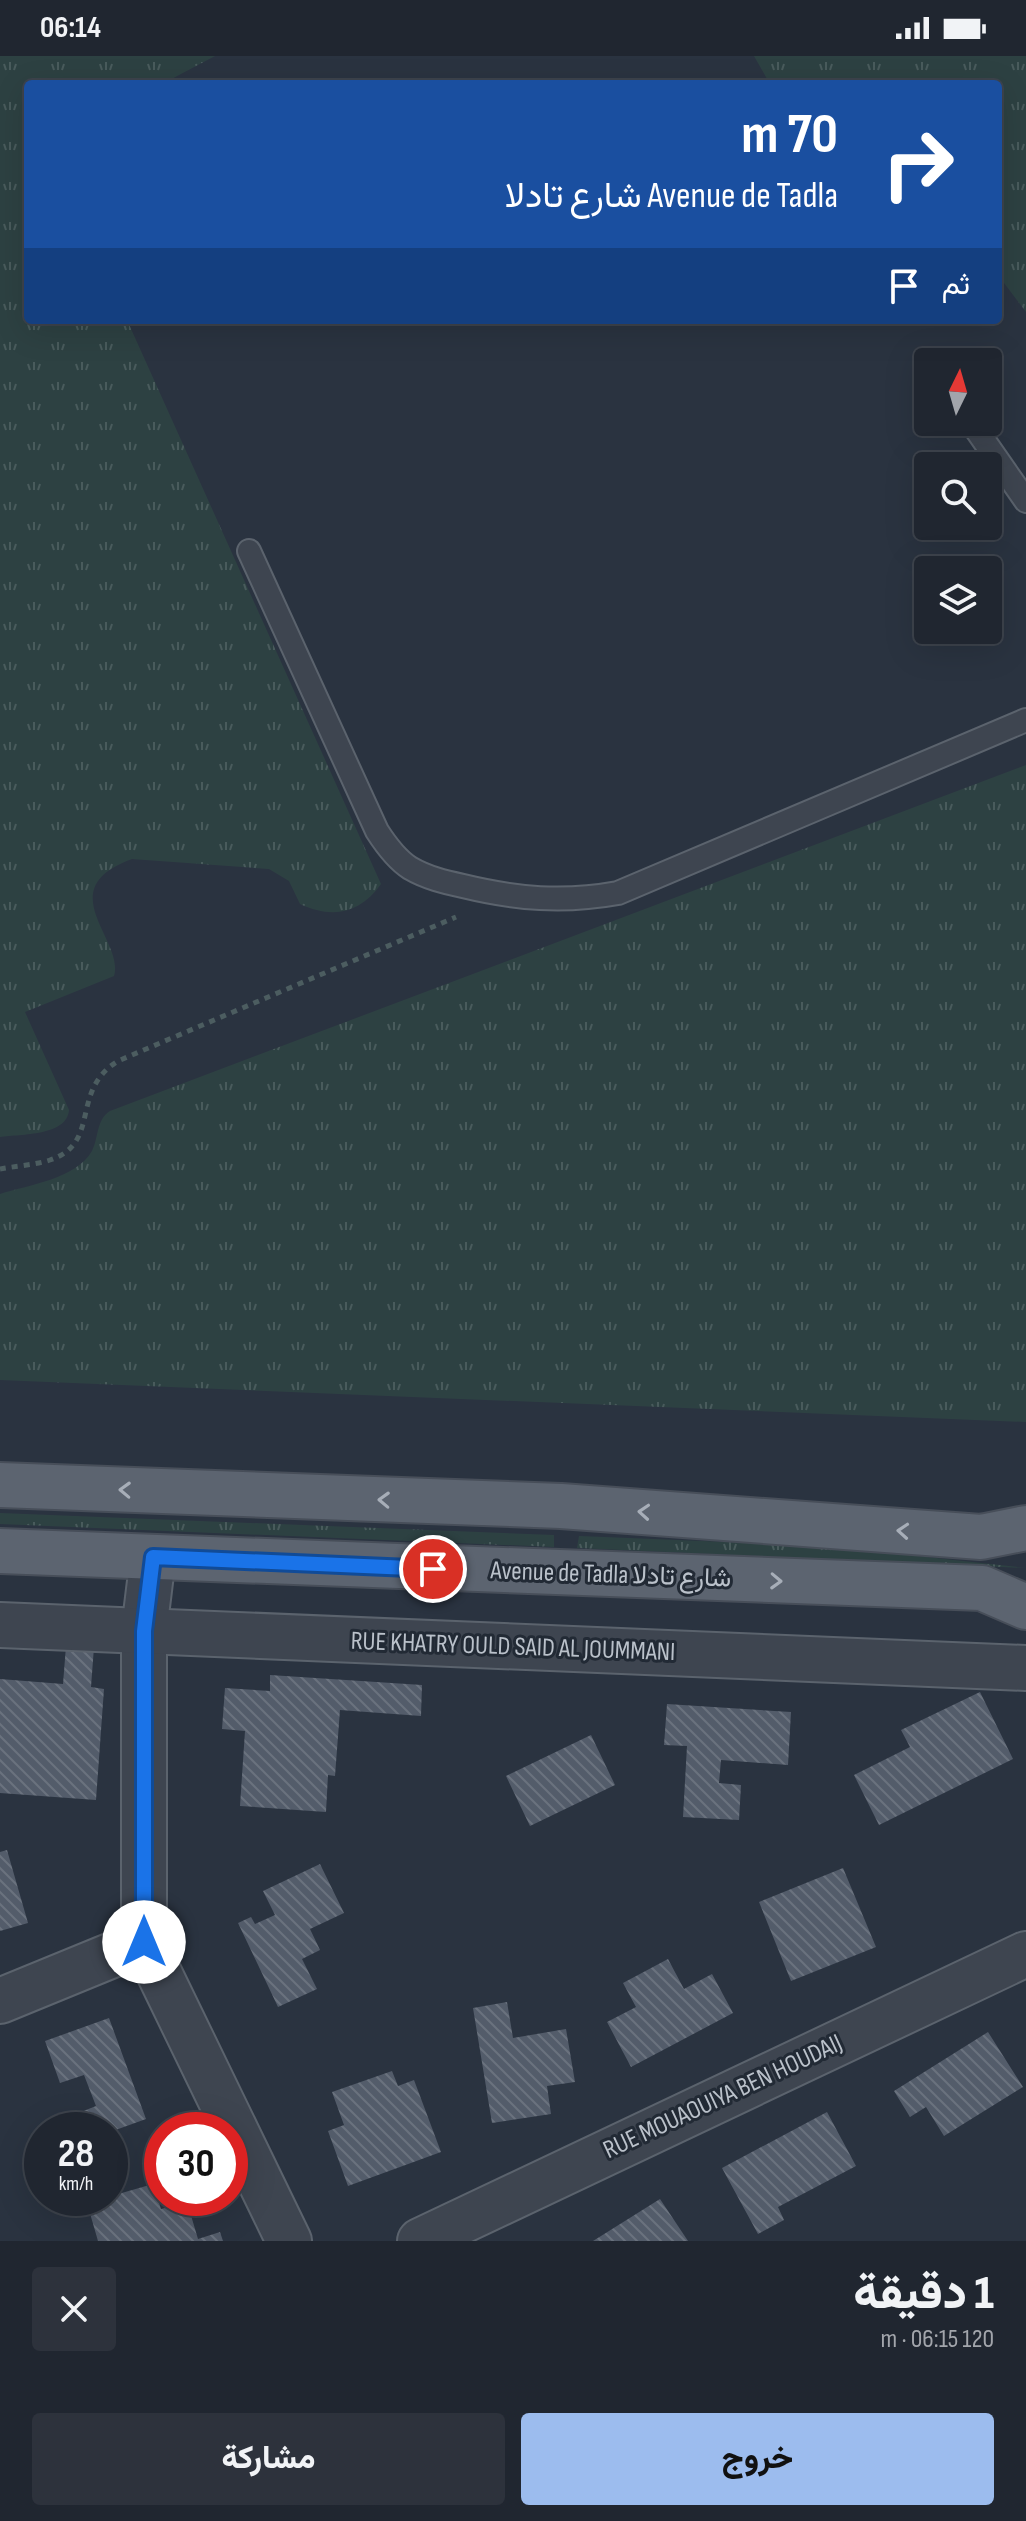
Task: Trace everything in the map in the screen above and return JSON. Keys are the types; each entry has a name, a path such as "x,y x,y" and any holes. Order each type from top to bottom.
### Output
{"main road":[{"path":"0,1485 561,1506 981,1537 1026,1528"},
{"name":"Avenue de Tadla شارع تادلا","path":"0,1551 982,1588 1026,1607"}],"street":[{"path":"153,1557 144,1631 144,1942 289,2241"},
{"name":"RUE KHATRY OULD SAID AL JOUMMANI","path":"0,1625 1026,1668"},
{"path":"0,2001 144,1942"},
{"name":"RUE MOUAOUIYA BEN HOUDAIJ","path":"420,2241 1026,1954"}],"lane":[{"path":"981,436 1026,501"},
{"path":"249,551 377,831 391,851 408,867 430,878 505,896 567,901 618,893 1026,720"}],"path":[{"path":"0,1169 51,1160 73,1146 80,1135 89,1093 96,1080 118,1061 505,896"}],"green space":[{"path":"0,56 215,56 170,80 24,80 24,324 129,324 381,884 364,902 345,911 334,912 300,904 289,881 269,869 132,859 108,871 96,885 93,900 115,962 114,976 25,1012 69,1110 66,1119 60,1125 42,1132 0,1137"},
{"path":"754,56 1026,56 1026,312 1002,280 1002,80 768,80"},
{"path":"1026,765 1026,1422 0,1380 0,1194 63,1175 85,1161 92,1151 100,1124 110,1111"},
{"path":"0,1513 554,1535 554,1547 0,1524"},
{"path":"579,1536 826,1546 1026,1568 577,1548"}],"building":[{"path":"66,1646 94,1647 91,1687 104,1689 96,1800 0,1793 0,1679 63,1684"},
{"path":"270,1675 422,1685 421,1716 340,1710 335,1776 328,1775 326,1812 240,1806 245,1731 222,1729 225,1688 270,1691"},
{"path":"980,1692 1013,1759 879,1825 854,1775 910,1747 901,1730"},
{"path":"667,1704 791,1712 788,1765 721,1760 719,1783 741,1785 739,1820 683,1817 687,1746 664,1745"},
{"path":"591,1735 615,1785 530,1826 506,1776"},
{"path":"7,1850 28,1923 0,1931 0,1852"},
{"path":"320,1864 344,1913 310,1929 320,1950 302,1959 317,1989 278,2007 238,1923 251,1917 255,1924 275,1915 263,1891"},
{"path":"843,1868 876,1947 791,1981 759,1902"},
{"path":"668,1959 684,1989 712,1974 733,2013 631,2067 607,2022 636,2007 623,1983"},
{"path":"507,2002 513,2038 566,2029 575,2082 547,2086 551,2114 492,2123 473,2008"},
{"path":"109,2018 144,2120 128,2126 128,2112 81,2112 96,2106 84,2075 60,2083 45,2041"},
{"path":"988,2032 1023,2087 944,2136 926,2107 910,2117 894,2091"},
{"path":"392,2071 398,2086 414,2080 441,2152 348,2186 328,2131 344,2125 332,2092"},
{"path":"827,2112 856,2166 778,2207 784,2220 758,2234 722,2168"},
{"path":"144,2187 144,2216 191,2216 198,2239 220,2232 223,2241 98,2241 91,2216 128,2216 128,2191"},
{"path":"660,2199 688,2241 593,2241"}],"route":[{"path":"144,1942 144,1631 153,1557 433,1569"}]}
